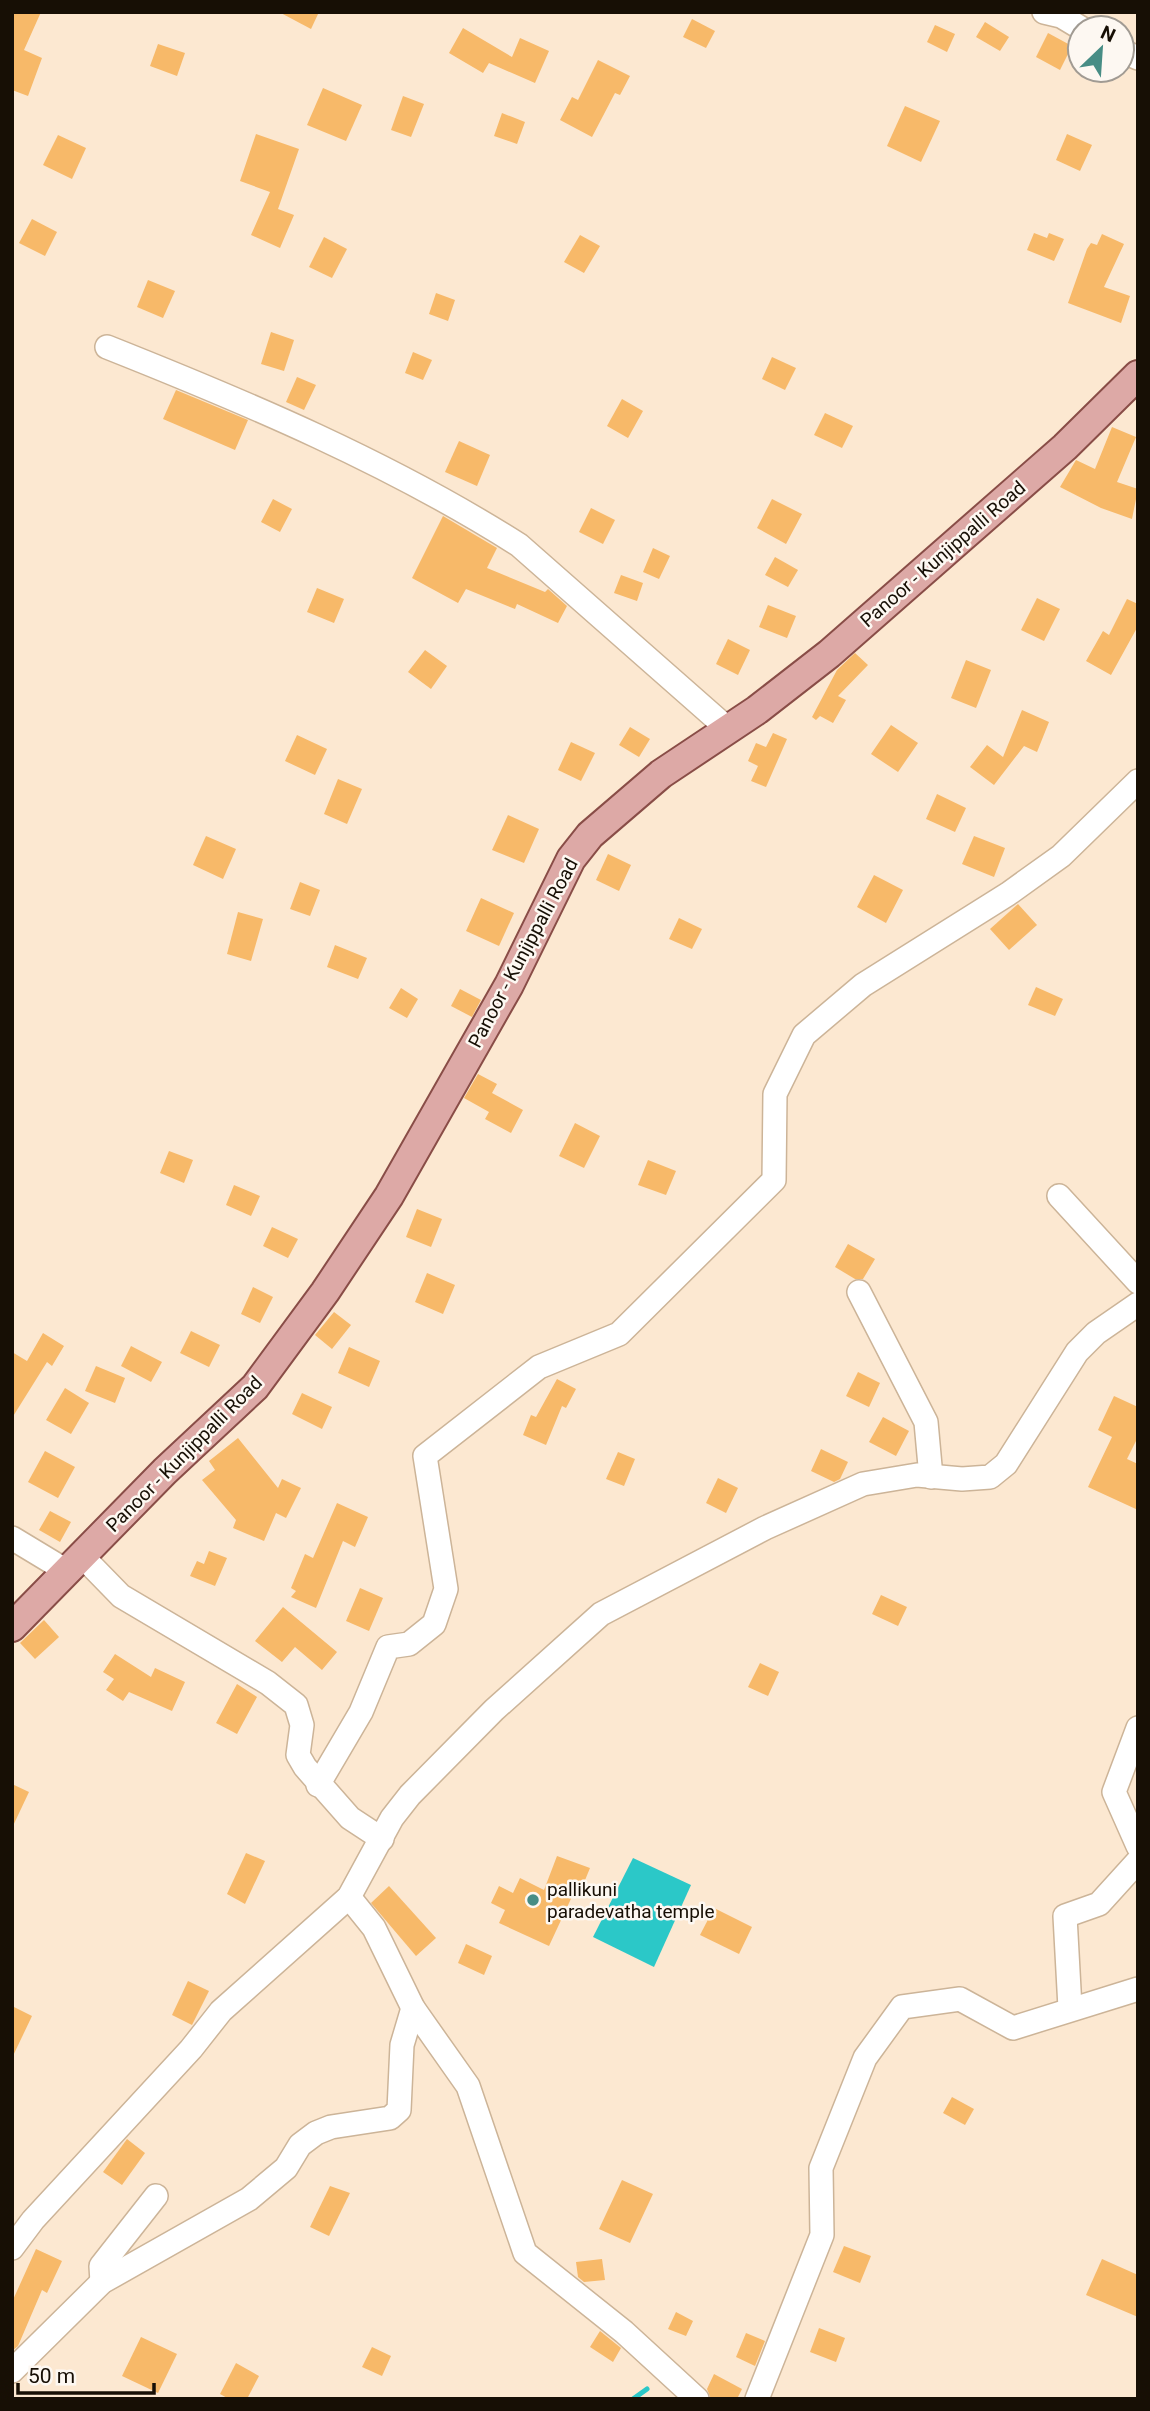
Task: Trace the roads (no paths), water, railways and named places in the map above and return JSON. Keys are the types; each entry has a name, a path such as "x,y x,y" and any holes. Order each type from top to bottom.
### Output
{"main road":[{"name":"Panoor - Kunjippalli Road","path":"12,1627 73,1563 254,1387 360,1242 509,985 571,859 590,835 661,774 728,729 829,654 1065,447 1138,375"}],"street":[{"path":"1044,12 1066,19"},
{"path":"107,347 323,438 481,521 519,545 728,729"},
{"path":"318,1785 361,1712 388,1647 409,1644 434,1624 446,1589 425,1456 539,1367 619,1334 775,1180 775,1094 804,1035 863,985 1008,894 1060,856 1138,781"},
{"path":"1059,1196 1138,1282"},
{"path":"859,1292 926,1422 931,1477"},
{"path":"12,2248 33,2220 191,2049 221,2011 349,1898 392,1818 447,1757 494,1710 601,1614 765,1528 863,1484 892,1477 990,1477 1006,1464 1077,1352 1096,1333 1138,1304"},
{"path":"12,1538 73,1563 121,1596 268,1683 296,1705 302,1725 298,1755 318,1785 351,1818 382,1839"},
{"path":"1138,1728 1114,1792 1138,1846"},
{"path":"1070,2008 1065,1916 1099,1904 1138,1861"},
{"path":"349,1898 374,1928 413,2008 468,2086 525,2253 624,2332 697,2399"},
{"path":"757,2399 822,2235 821,2168 865,2058 902,2007 960,1999 1013,2028 1070,2008 1138,1989"},
{"path":"12,2371 102,2282 248,2199 286,2168 300,2145 316,2133 331,2127 390,2118 399,2110 402,2045 413,2008"},
{"path":"102,2282 101,2266 156,2196"}],"water":[{"path":"633,1858 691,1885 654,1967 593,1937"}],"waterway":[{"path":"633,2399 647,2389"}],"place":[{"name":"pallikuni paradevatha temple","path":"533,1900"}]}
